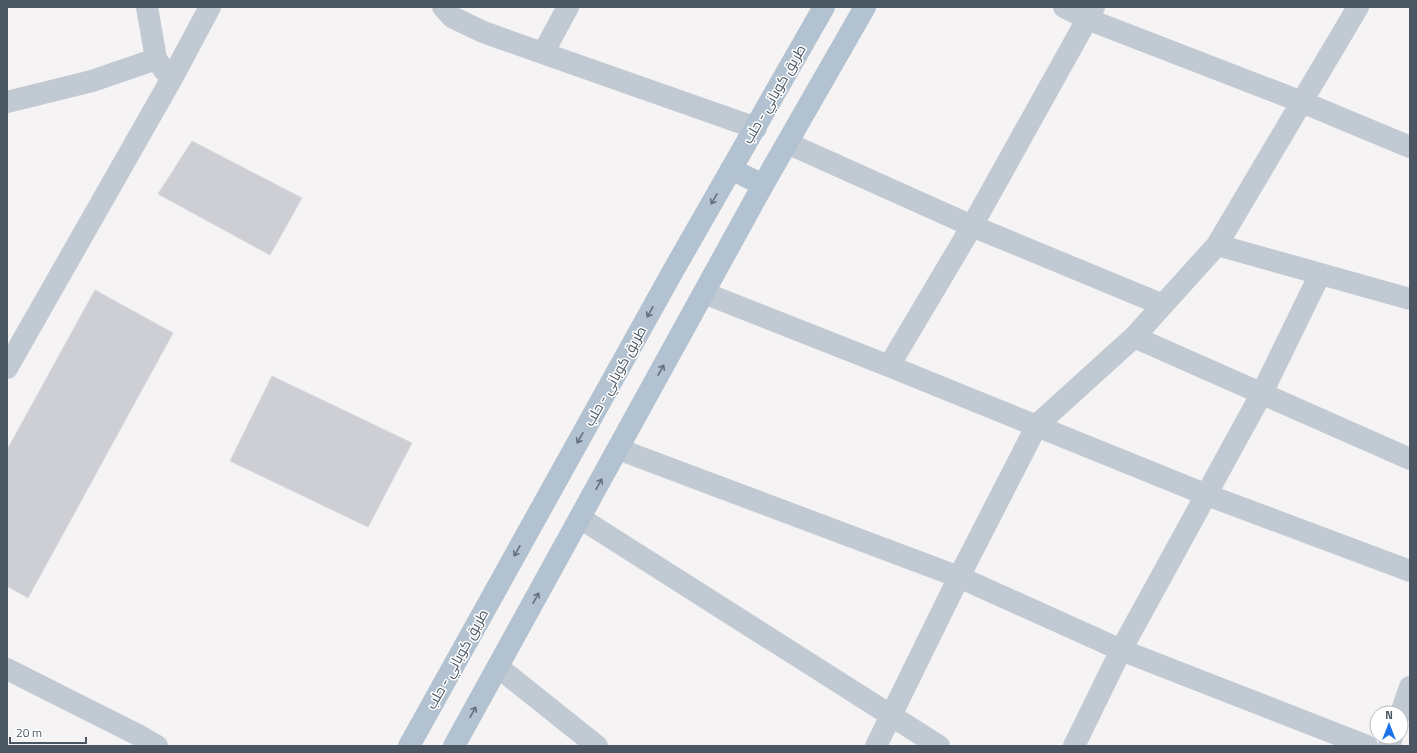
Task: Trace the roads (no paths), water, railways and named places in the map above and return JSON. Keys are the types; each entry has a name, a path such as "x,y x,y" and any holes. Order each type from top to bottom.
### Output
{"main road":[{"name":"طريق كوباني - حلب","path":"409,746 731,169 756,128 824,7"},
{"path":"454,746 763,185 865,7"},
{"path":"731,169 763,185"}],"street":[{"path":"147,7 156,59 171,80"},
{"path":"7,368 171,80 210,7"},
{"path":"443,7 452,17 483,32 756,128"},
{"path":"543,53 568,7"},
{"path":"1064,7 1091,13 1410,147"},
{"path":"876,746 959,577 1037,425 1134,337 1217,245 1358,7"},
{"path":"889,366 972,226 1091,13"},
{"path":"7,102 92,81 156,59"},
{"path":"787,143 972,226 1163,305"},
{"path":"1217,245 1410,299"},
{"path":"1074,746 1121,650 1262,393 1320,274"},
{"path":"704,293 1037,425 1207,495 1410,571"},
{"path":"1134,337 1410,459"},
{"path":"618,449 959,577 1121,650 1367,746"},
{"path":"580,518 939,746"},
{"path":"498,668 597,746"},
{"path":"7,669 157,746"},
{"path":"1404,705 1410,687"}]}
